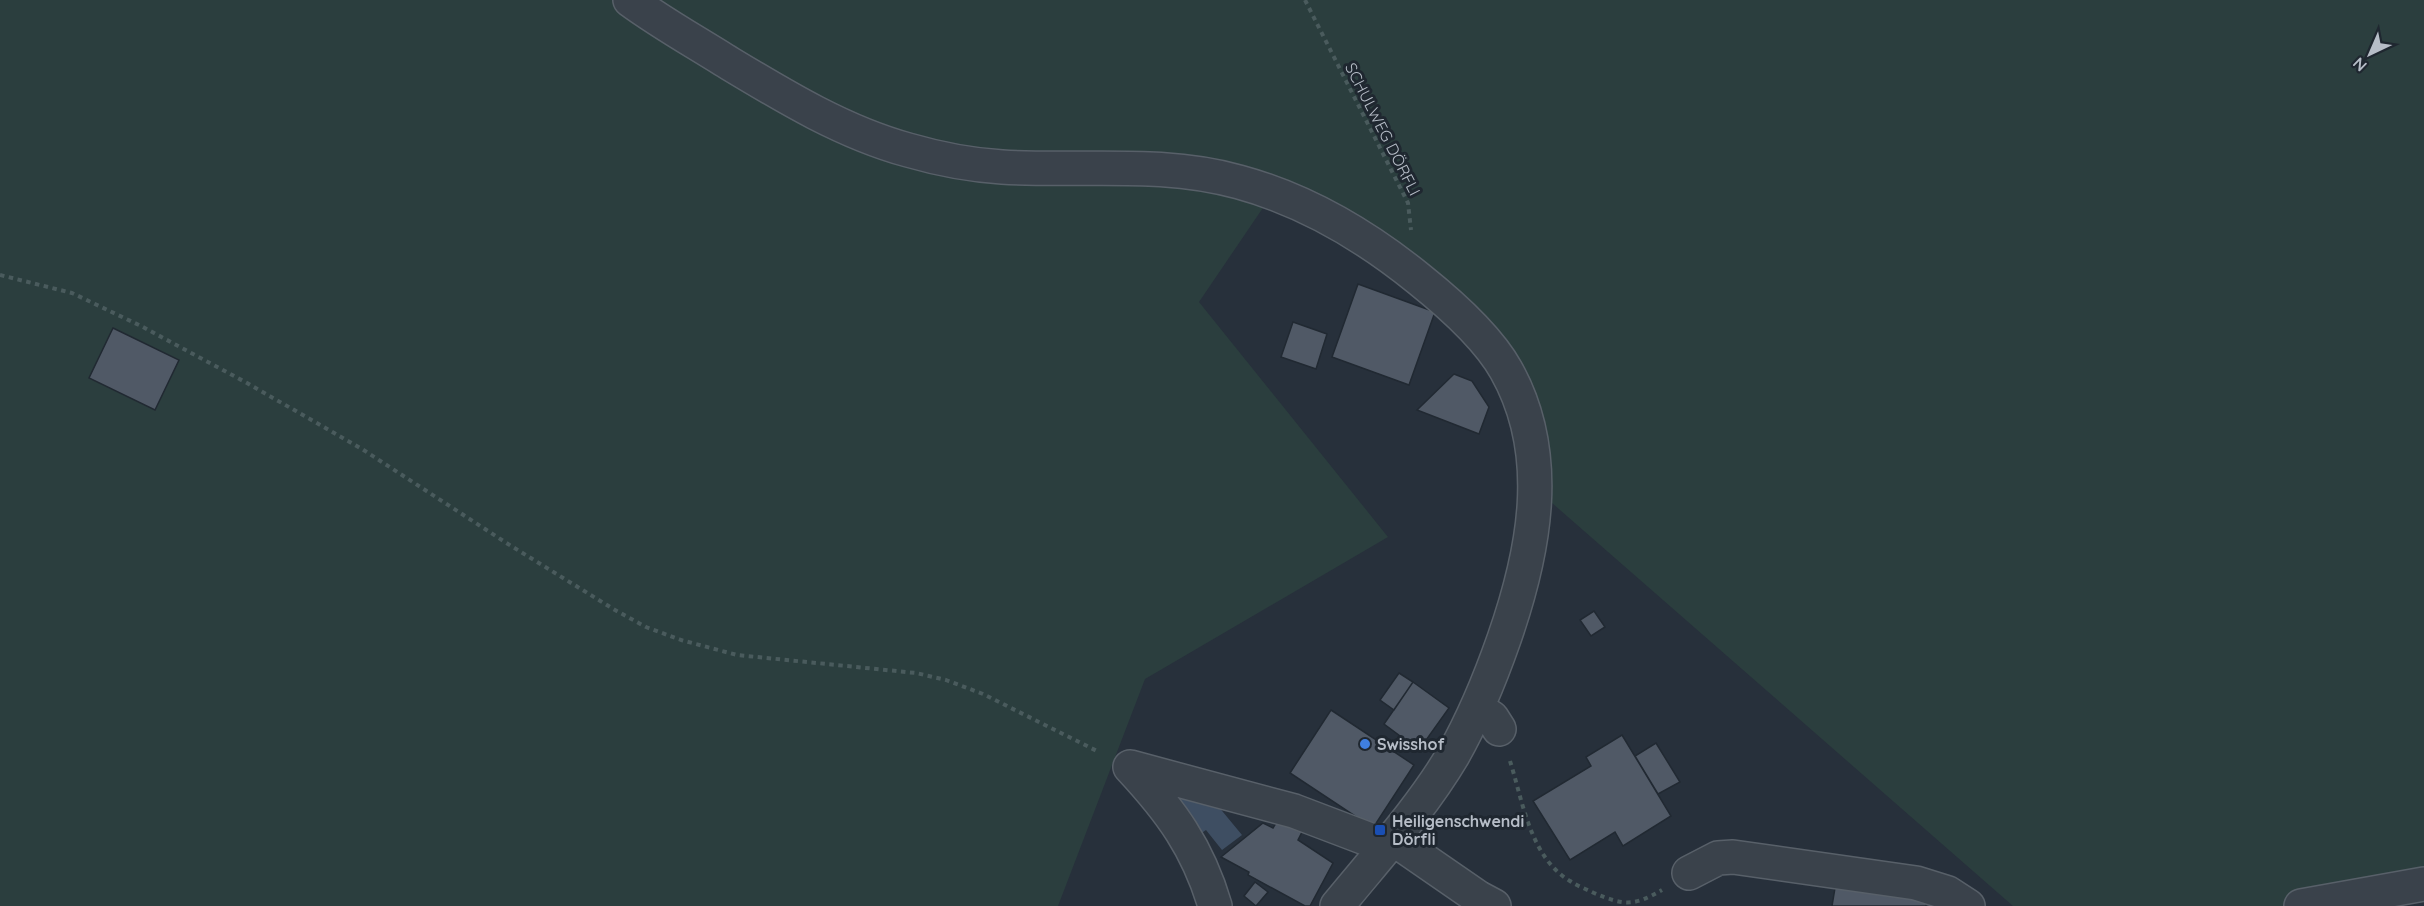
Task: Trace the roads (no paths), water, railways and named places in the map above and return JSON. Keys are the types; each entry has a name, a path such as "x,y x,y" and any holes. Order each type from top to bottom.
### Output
{"street":[{"path":"630,0 652,16 764,84 815,112 876,139 908,150 969,164 1005,167 1157,169 1200,174 1237,181 1273,193 1318,213 1374,245 1415,276 1456,311 1505,369 1517,395 1534,457 1536,489 1526,569 1491,677 1488,718 1453,755 1388,843 1337,906"},
{"path":"1215,906 1206,874 1180,828 1130,767 1294,811 1373,841 1388,843 1494,906"},
{"path":"1689,873 1718,858 1733,857 1916,883 1948,893 1968,906"},
{"path":"2301,906 2424,884"}],"water":[{"path":"1183,795 1218,806 1242,835 1222,850 1206,830 1200,834 1179,805"}],"place":[{"name":"Swisshof","path":"1365,744"},
{"name":"Heiligenschwendi Dörfli","path":"1380,830"}]}
